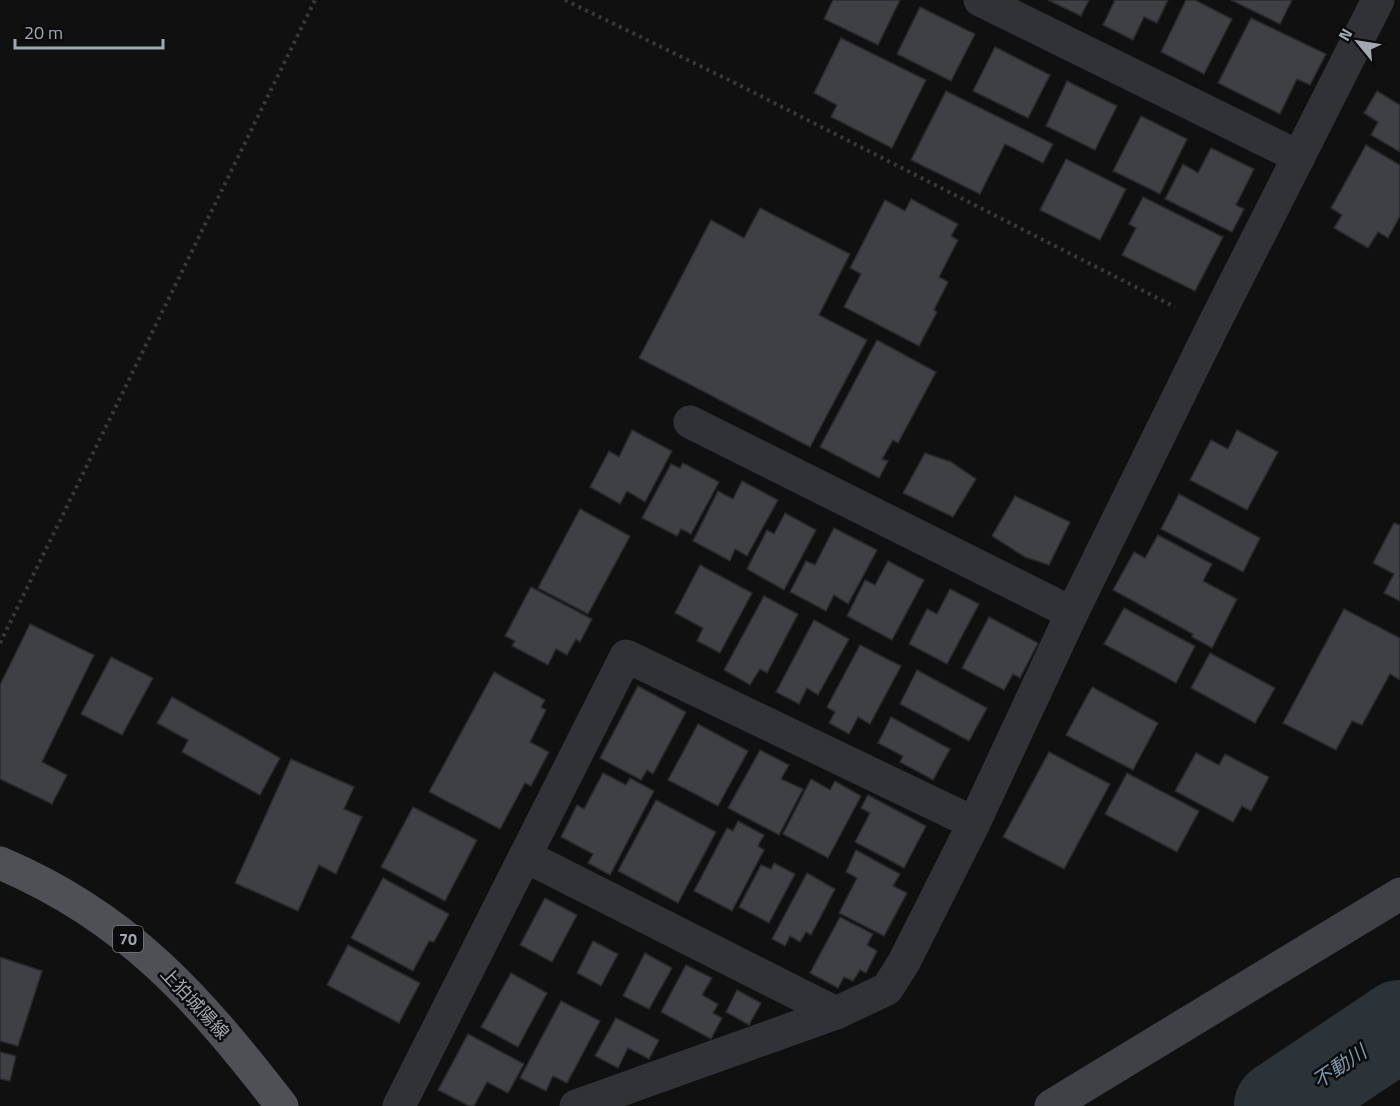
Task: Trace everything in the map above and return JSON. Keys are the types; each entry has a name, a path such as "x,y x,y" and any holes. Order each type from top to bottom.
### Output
{"main road":[{"name":"上狛城陽線","path":"0,863 82,904 131,940 199,1005 282,1106"}],"street":[{"path":"980,0 1299,157"},
{"path":"576,1106 836,1012 887,988 904,962 974,823 1072,613 1213,326 1378,0"},
{"path":"690,422 1072,613"},
{"path":"399,1106 626,656 974,823"},
{"path":"525,856 836,1012"},
{"path":"1051,1106 1400,894"}],"path":[{"path":"0,643 315,0"},
{"path":"565,0 733,82 1213,326"}],"building":[{"path":"833,0 900,0 878,45 824,19"},
{"path":"1048,0 1089,0 1081,16"},
{"path":"1115,0 1168,0 1157,23 1144,17 1133,40 1103,25"},
{"path":"1186,0 1195,0 1232,19 1204,74 1161,52"},
{"path":"1231,0 1292,0 1280,24"},
{"path":"920,7 975,34 951,81 897,54"},
{"path":"1251,18 1326,54 1310,85 1297,79 1280,114 1218,83"},
{"path":"841,38 926,80 892,148 831,117 837,105 814,93"},
{"path":"995,47 1050,75 1028,118 973,91"},
{"path":"1067,81 1117,106 1095,150 1046,126"},
{"path":"946,91 1053,144 1043,163 1005,144 980,194 911,160"},
{"path":"1377,91 1400,105 1400,152 1371,135 1378,122 1364,113"},
{"path":"1141,116 1187,139 1160,194 1113,171"},
{"path":"1366,145 1400,165 1400,216 1388,238 1378,232 1368,248 1334,228 1342,215 1331,208"},
{"path":"1211,148 1254,169 1236,205 1244,209 1232,232 1165,199 1183,164 1198,173"},
{"path":"1066,159 1126,189 1100,240 1040,210"},
{"path":"1143,197 1223,237 1195,291 1122,255 1136,228 1129,224"},
{"path":"911,199 958,224 951,236 958,240 939,277 948,282 934,310 937,312 919,346 844,307 861,274 850,268 885,200 905,211"},
{"path":"760,208 850,254 819,315 867,340 810,447 639,358 711,220 744,238"},
{"path":"877,340 936,372 898,443 893,440 882,459 888,461 879,478 820,447"},
{"path":"632,430 672,451 645,502 627,491 620,504 590,487 609,451 619,457"},
{"path":"1237,430 1278,452 1247,510 1190,480 1211,440 1228,449"},
{"path":"925,453 951,462 976,479 953,517 903,493"},
{"path":"683,463 719,482 691,534 681,529 677,536 642,518 671,464 680,468"},
{"path":"742,481 778,500 747,556 735,549 730,561 693,541 718,491 733,499"},
{"path":"1179,494 1260,538 1243,572 1161,529"},
{"path":"1015,496 1070,522 1049,565 1025,557 992,536"},
{"path":"580,509 630,536 588,614 538,588"},
{"path":"785,513 816,530 784,590 747,569 767,530 774,534"},
{"path":"1394,523 1400,525 1400,601 1384,593 1394,574 1373,563"},
{"path":"834,528 877,550 848,604 834,595 826,611 790,592 806,561 815,565"},
{"path":"1158,535 1212,564 1203,581 1237,599 1212,648 1192,637 1193,634 1113,590 1134,552 1145,558"},
{"path":"888,561 924,580 892,640 847,616 865,580 875,585"},
{"path":"700,565 752,593 720,653 697,641 703,628 675,613"},
{"path":"531,587 592,619 580,642 576,639 567,655 556,649 548,665 512,646 515,641 505,636"},
{"path":"950,589 979,604 947,664 909,644 927,609 937,614"},
{"path":"764,596 798,614 767,673 760,669 750,685 724,670"},
{"path":"1124,608 1195,646 1176,683 1104,644"},
{"path":"1344,609 1400,638 1400,680 1390,674 1362,725 1352,721 1336,750 1283,723"},
{"path":"989,617 1038,643 1020,678 1013,674 1004,690 962,668"},
{"path":"814,620 849,639 818,695 807,688 799,704 776,692"},
{"path":"30,624 94,655 42,762 67,775 52,804 0,779 0,685"},
{"path":"860,645 901,666 870,724 858,717 849,734 829,723 835,712 827,707"},
{"path":"1210,653 1275,688 1255,723 1191,688"},
{"path":"111,657 153,678 122,735 81,714"},
{"path":"917,670 987,708 969,741 900,704"},
{"path":"494,672 545,700 541,707 546,710 530,742 549,752 531,786 525,783 500,829 429,792"},
{"path":"638,686 686,712 653,774 647,770 641,780 600,758"},
{"path":"1092,687 1158,723 1133,770 1066,735"},
{"path":"172,697 280,758 260,795 182,752 188,740 157,723"},
{"path":"891,717 950,749 933,780 900,762 903,756 878,743"},
{"path":"698,724 748,751 718,806 668,780"},
{"path":"760,750 789,765 781,779 803,789 779,835 728,808"},
{"path":"1049,752 1110,784 1064,869 1003,837"},
{"path":"1196,753 1219,765 1225,754 1269,777 1251,811 1242,806 1233,822 1175,791"},
{"path":"291,759 354,787 344,809 362,817 336,874 319,865 298,911 235,883"},
{"path":"603,773 626,785 630,778 654,791 610,875 588,863 593,854 561,837 577,805 584,809"},
{"path":"1127,773 1199,811 1177,852 1105,814"},
{"path":"811,779 830,790 835,781 861,796 828,858 783,834"},
{"path":"868,795 926,826 904,868 855,842 870,813 861,808"},
{"path":"656,800 716,832 678,903 618,871"},
{"path":"413,807 477,840 445,901 381,867"},
{"path":"738,821 764,835 758,846 764,850 732,911 694,891 727,828 733,831"},
{"path":"856,850 900,874 893,886 907,893 884,936 839,913 857,878 846,872"},
{"path":"774,863 795,874 769,923 739,907 761,865 771,869"},
{"path":"807,873 835,889 811,935 806,932 800,942 790,936 785,946 772,939"},
{"path":"383,878 449,914 434,942 429,941 413,971 351,938"},
{"path":"545,898 577,915 552,962 520,945"},
{"path":"840,917 873,934 867,945 877,951 866,973 860,970 853,981 844,977 838,988 810,973"},
{"path":"593,941 618,954 601,986 577,973"},
{"path":"348,945 420,983 399,1023 327,985"},
{"path":"645,953 672,968 649,1009 623,996"},
{"path":"0,957 42,971 18,1046 0,1041"},
{"path":"686,965 712,978 702,995 718,1004 713,1013 722,1018 711,1039 661,1012"},
{"path":"511,973 547,993 518,1047 481,1027"},
{"path":"737,990 761,1003 749,1025 726,1012"},
{"path":"561,1001 600,1021 567,1083 553,1076 546,1091 520,1078"},
{"path":"616,1018 659,1040 649,1059 628,1048 618,1068 595,1056"},
{"path":"468,1034 524,1064 508,1093 487,1082 474,1106 469,1106 438,1090"},
{"path":"0,1052 16,1056 10,1081 0,1079"}],"waterway":[{"name":"不動川","path":"1279,1106 1400,1025"}]}
